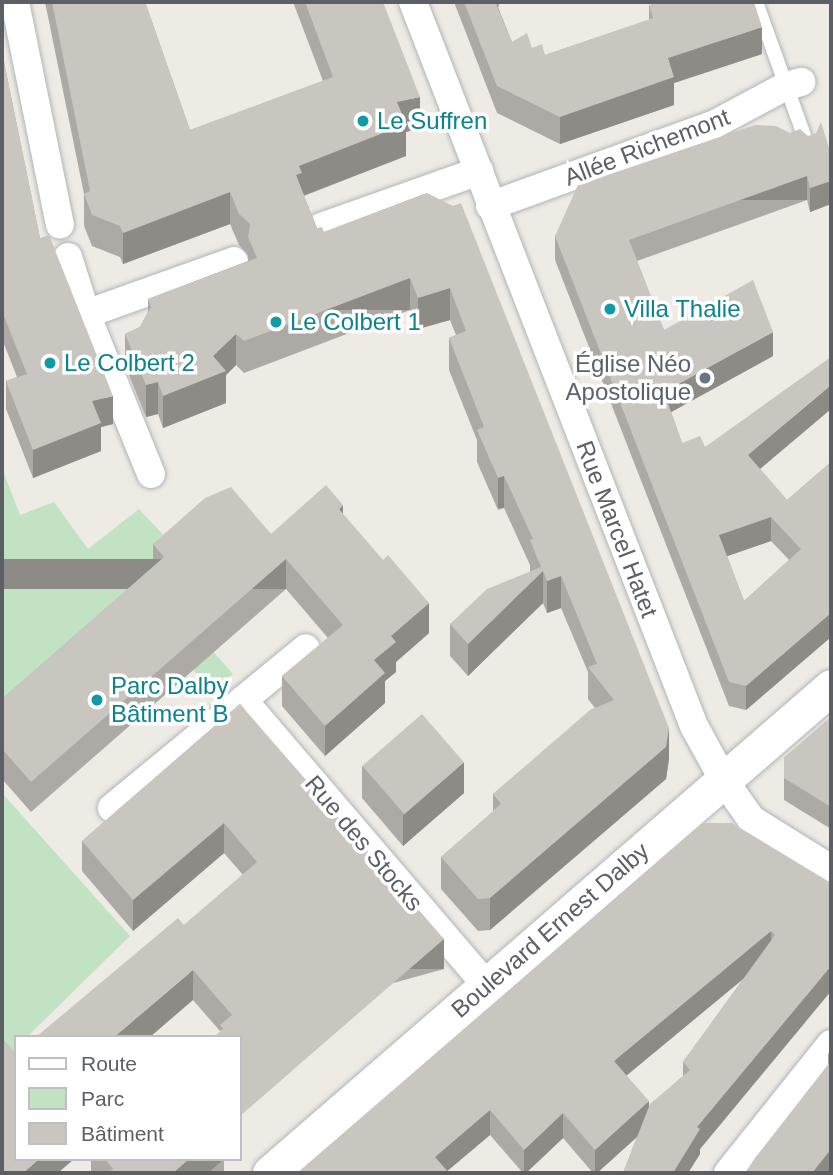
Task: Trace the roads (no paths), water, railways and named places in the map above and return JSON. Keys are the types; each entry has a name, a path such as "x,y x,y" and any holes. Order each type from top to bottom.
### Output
{"street":[{"path":"15,2 60,225"},
{"name":"Rue Marcel Hatet","path":"413,2 694,726 723,779 751,819 831,869"},
{"name":"Allée Richemont","path":"491,206 713,125 793,84"},
{"path":"321,227 479,171"},
{"path":"68,257 86,314 152,474"},
{"path":"86,314 234,261"},
{"path":"112,808 306,648"},
{"name":"Boulevard Ernest Dalby","path":"270,1173 831,687"},
{"name":"Rue des Stocks","path":"243,700 486,985"},
{"path":"729,1173 831,1044"}],"lane":[{"path":"757,2 793,84 809,150"}],"place":[{"name":"Le Suffren","path":"363,121"},
{"name":"Villa Thalie","path":"610,309"},
{"name":"Le Colbert 1","path":"276,322"},
{"name":"Le Colbert 2","path":"50,363"},
{"name":"Église Néo Apostolique","path":"705,378"},
{"name":"Parc Dalby Bâtiment B","path":"97,700"}]}
